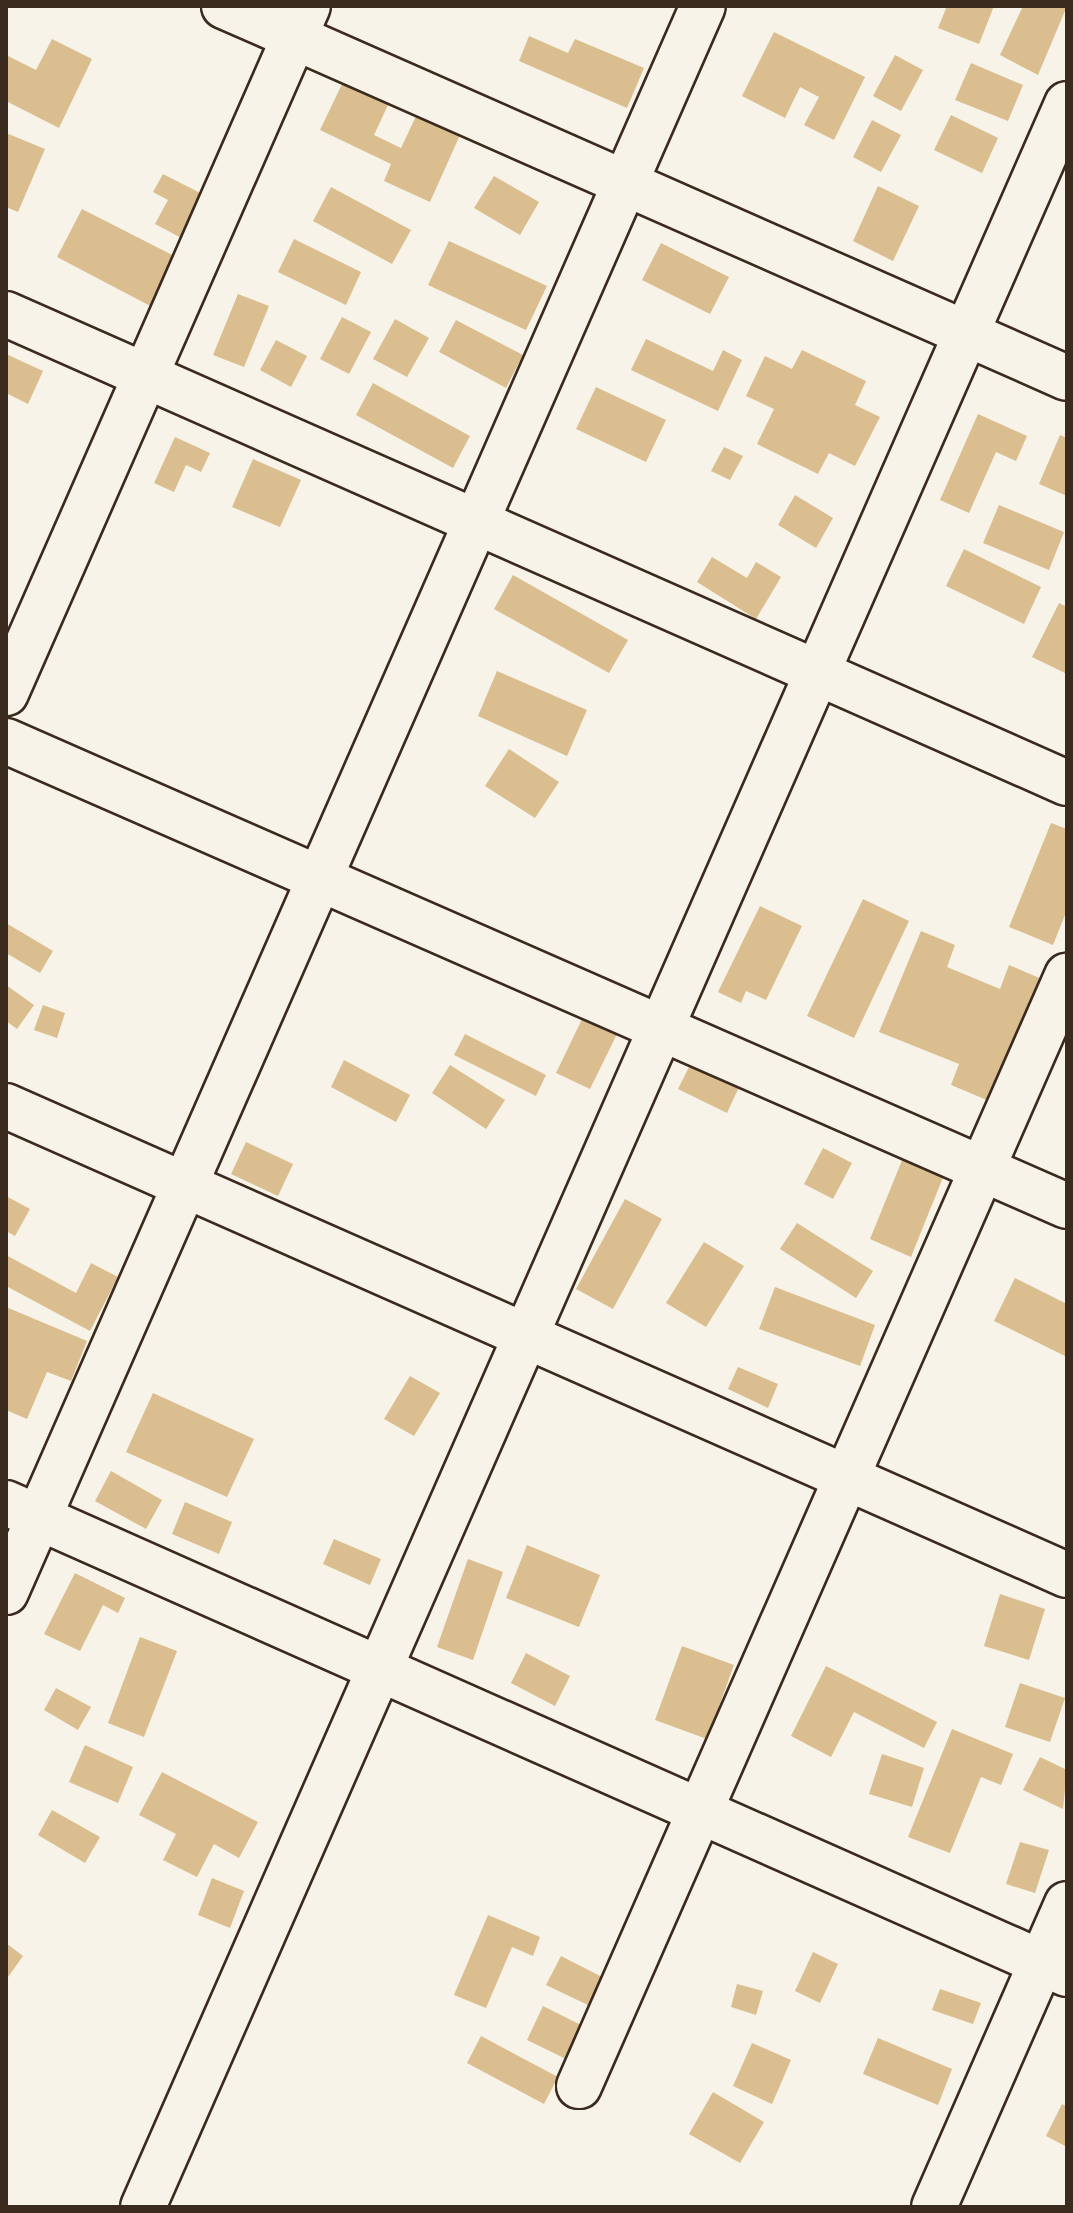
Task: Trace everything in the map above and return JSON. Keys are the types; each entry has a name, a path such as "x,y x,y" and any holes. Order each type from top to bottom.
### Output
{"street":[{"path":"224,6 302,22 626,183 1067,378"},
{"path":"6,1592 22,1511 185,1185 703,6"},
{"path":"6,693 302,22"},
{"path":"143,2207 1067,104"},
{"path":"6,314 1067,783"},
{"path":"6,741 1067,1206"},
{"path":"579,2086 1067,976"},
{"path":"6,1106 1067,1575"},
{"path":"22,1511 1054,1968"},
{"path":"934,2207 1054,1968 1067,1904"}],"building":[{"path":"947,6 994,6 979,44 938,28"},
{"path":"1023,6 1067,6 1038,75 1000,55"},
{"path":"774,32 865,77 834,140 804,125 819,97 800,87 785,118 742,96"},
{"path":"529,36 568,53 575,39 644,68 627,108 519,61"},
{"path":"52,39 92,59 59,128 6,101 6,55 36,70"},
{"path":"895,55 923,70 901,111 873,96"},
{"path":"971,63 1023,85 1008,121 955,100"},
{"path":"342,84 388,105 374,135 401,148 417,114 460,135 430,202 384,181 391,164 320,130"},
{"path":"951,115 998,138 982,173 934,150"},
{"path":"872,120 901,135 881,172 853,157"},
{"path":"6,133 45,149 18,212 6,207"},
{"path":"163,174 210,198 187,241 155,224 168,200 153,192"},
{"path":"494,176 539,202 520,235 474,208"},
{"path":"878,186 919,206 893,261 853,241"},
{"path":"331,187 411,230 392,264 313,221"},
{"path":"82,209 182,260 156,309 57,257"},
{"path":"294,239 361,272 346,305 278,272"},
{"path":"449,241 547,286 526,330 428,285"},
{"path":"661,243 729,277 710,314 642,280"},
{"path":"238,294 269,306 244,367 213,355"},
{"path":"342,317 371,332 349,374 320,359"},
{"path":"395,319 429,338 407,377 373,359"},
{"path":"456,320 523,355 506,388 439,352"},
{"path":"646,339 713,371 723,350 742,360 718,411 631,370"},
{"path":"276,340 307,356 291,387 260,370"},
{"path":"802,350 866,381 855,405 880,417 855,466 829,453 818,474 757,444 774,409 746,396 765,356 792,369"},
{"path":"6,354 43,371 28,404 6,393"},
{"path":"373,383 470,436 453,468 356,415"},
{"path":"596,387 666,420 646,462 576,429"},
{"path":"978,414 1027,436 1016,461 996,452 969,513 940,500"},
{"path":"1060,435 1067,438 1067,496 1039,484"},
{"path":"175,437 210,453 201,472 186,465 174,492 154,483"},
{"path":"724,447 743,456 730,480 711,471"},
{"path":"253,459 301,480 280,527 232,507"},
{"path":"795,495 833,518 816,548 778,525"},
{"path":"999,505 1064,532 1049,570 983,543"},
{"path":"964,549 1041,587 1024,624 946,586"},
{"path":"712,557 747,578 756,562 781,577 756,619 697,582"},
{"path":"513,575 628,640 609,673 494,609"},
{"path":"1059,603 1067,607 1067,674 1032,657"},
{"path":"497,671 587,710 567,756 478,716"},
{"path":"509,749 559,782 535,818 485,786"},
{"path":"1051,823 1067,829 1067,910 1053,945 1009,927"},
{"path":"863,899 909,921 854,1038 807,1016"},
{"path":"760,906 802,926 766,1000 746,991 741,1003 718,992"},
{"path":"6,923 53,951 40,973 6,953"},
{"path":"921,931 955,945 947,967 1000,989 1009,965 1044,980 994,1103 951,1085 959,1064 879,1032"},
{"path":"6,985 34,1005 17,1029 6,1021"},
{"path":"43,1005 65,1013 57,1038 34,1030"},
{"path":"585,1013 619,1030 590,1089 556,1073"},
{"path":"465,1034 546,1075 536,1096 454,1055"},
{"path":"344,1060 410,1095 396,1122 331,1087"},
{"path":"692,1061 740,1085 727,1113 678,1089"},
{"path":"450,1065 505,1100 486,1129 432,1093"},
{"path":"246,1142 293,1164 278,1196 231,1174"},
{"path":"823,1148 852,1163 833,1199 804,1184"},
{"path":"905,1153 946,1170 911,1257 870,1239"},
{"path":"6,1196 30,1209 15,1236 6,1231"},
{"path":"625,1199 662,1219 613,1309 576,1289"},
{"path":"797,1223 873,1271 856,1298 780,1249"},
{"path":"704,1242 744,1266 706,1327 666,1303"},
{"path":"6,1255 76,1293 91,1263 118,1277 90,1331 6,1286"},
{"path":"1015,1278 1067,1304 1067,1357 994,1321"},
{"path":"775,1287 875,1325 860,1366 759,1329"},
{"path":"6,1307 87,1341 71,1381 47,1372 27,1419 6,1410"},
{"path":"738,1367 778,1384 768,1408 728,1389"},
{"path":"410,1376 440,1393 414,1436 384,1419"},
{"path":"153,1393 254,1439 227,1497 126,1452"},
{"path":"111,1471 162,1500 146,1529 95,1501"},
{"path":"185,1502 232,1522 219,1554 172,1534"},
{"path":"334,1539 381,1559 370,1585 323,1564"},
{"path":"527,1545 600,1575 579,1627 506,1598"},
{"path":"468,1559 503,1572 473,1660 437,1647"},
{"path":"75,1573 125,1598 118,1613 103,1605 80,1651 44,1634"},
{"path":"1000,1594 1045,1609 1029,1660 984,1646"},
{"path":"140,1637 177,1651 144,1737 108,1723"},
{"path":"682,1646 734,1665 707,1739 655,1720"},
{"path":"526,1653 570,1676 555,1706 511,1683"},
{"path":"826,1666 937,1722 924,1748 854,1712 831,1757 791,1736"},
{"path":"1020,1683 1065,1698 1050,1742 1005,1727"},
{"path":"56,1688 91,1707 78,1730 44,1710"},
{"path":"952,1729 1013,1754 1001,1785 981,1777 950,1853 908,1837"},
{"path":"85,1745 133,1767 118,1803 69,1782"},
{"path":"882,1754 924,1768 912,1807 869,1794"},
{"path":"1040,1757 1067,1770 1063,1809 1023,1790"},
{"path":"162,1772 258,1822 239,1858 214,1844 197,1877 163,1860 176,1834 139,1815"},
{"path":"52,1810 100,1837 85,1863 38,1835"},
{"path":"1020,1842 1049,1850 1035,1893 1006,1884"},
{"path":"212,1878 244,1891 230,1928 198,1915"},
{"path":"488,1915 540,1937 533,1956 512,1947 486,2008 454,1995"},
{"path":"6,1943 23,1956 8,1977 6,1975"},
{"path":"813,1952 838,1964 820,2003 795,1991"},
{"path":"561,1956 604,1978 590,2006 546,1985"},
{"path":"737,1984 763,1991 756,2015 731,2007"},
{"path":"940,1989 981,2003 973,2024 932,2010"},
{"path":"543,2006 583,2026 566,2059 527,2040"},
{"path":"481,2036 558,2077 544,2104 467,2063"},
{"path":"878,2038 952,2069 938,2105 863,2074"},
{"path":"752,2043 791,2060 772,2104 733,2086"},
{"path":"713,2092 764,2122 740,2163 689,2134"},
{"path":"1062,2104 1067,2107 1067,2147 1046,2136"}]}
